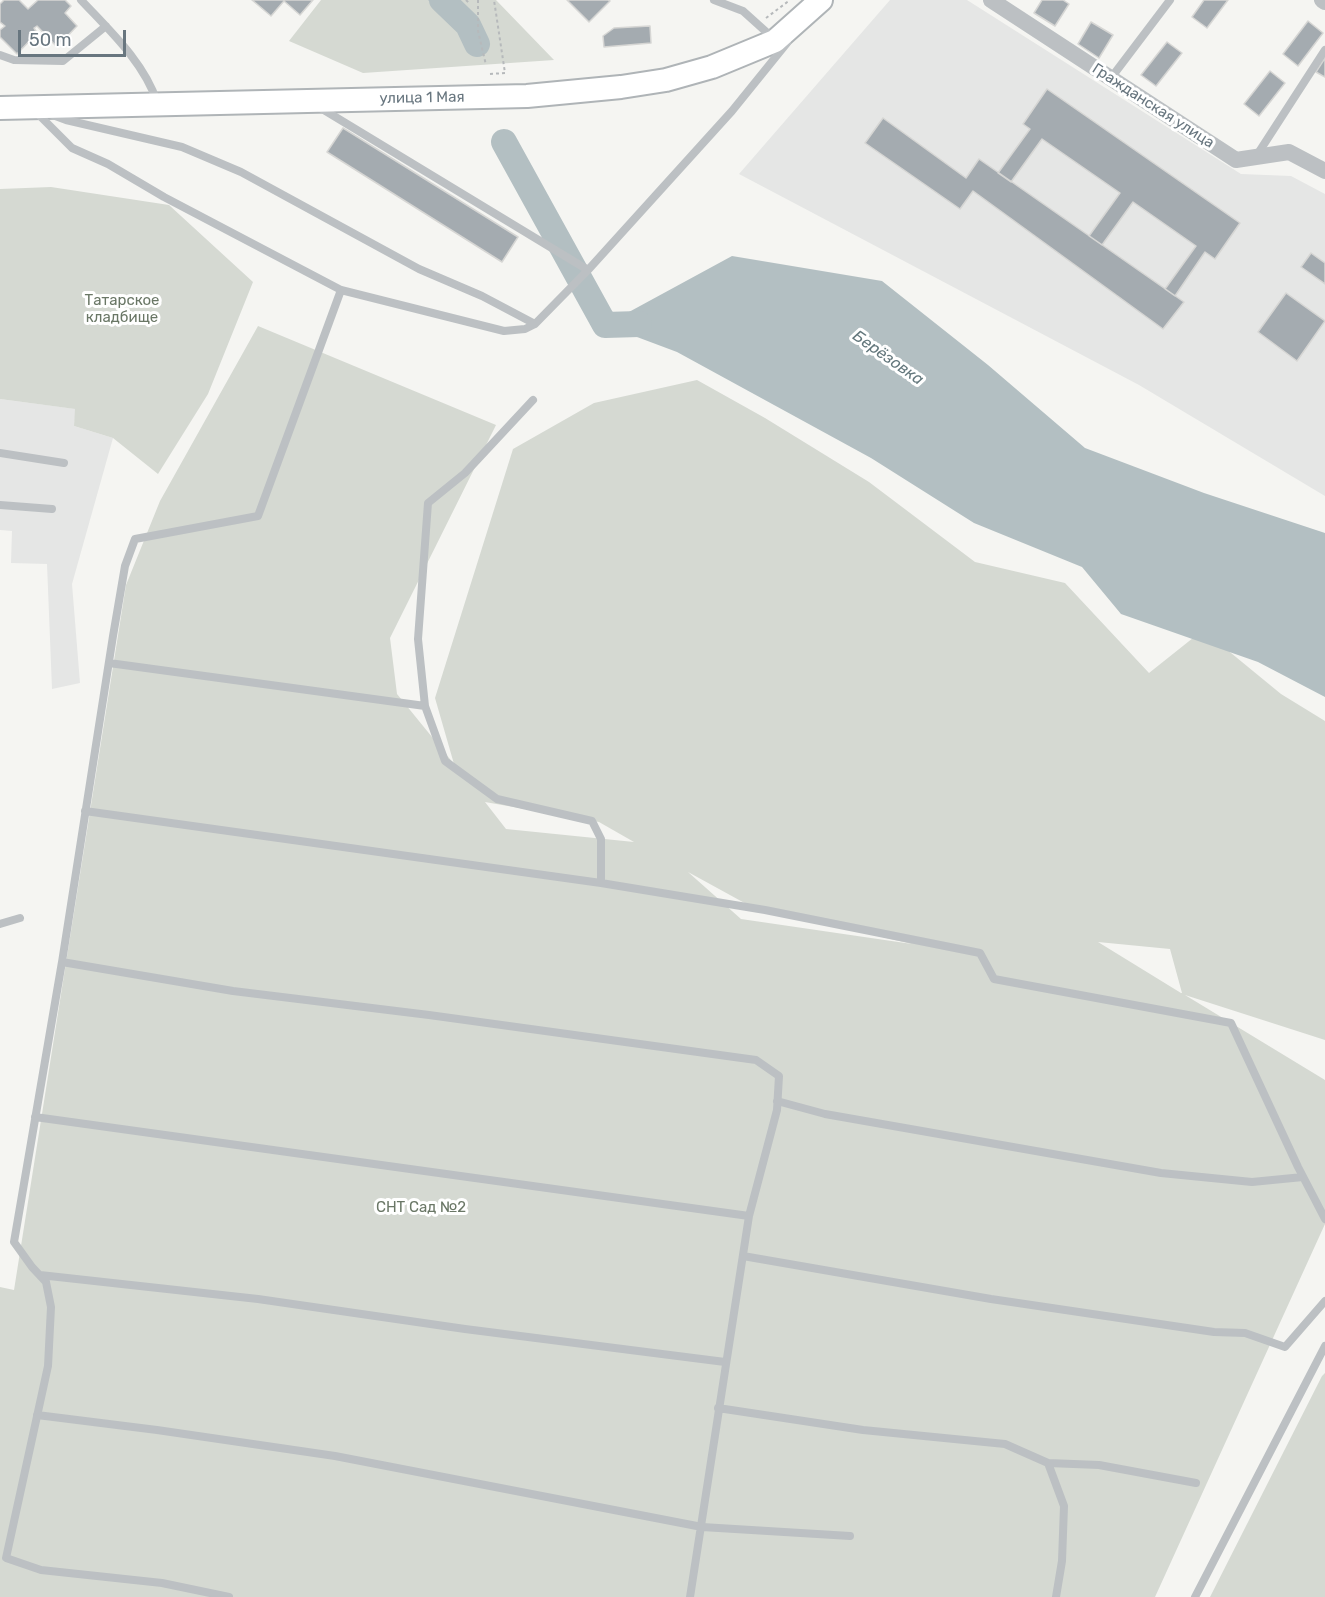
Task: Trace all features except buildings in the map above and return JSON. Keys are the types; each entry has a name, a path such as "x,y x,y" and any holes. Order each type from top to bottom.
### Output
{"main road":[{"name":"улица 1 Мая","path":"0,108 527,96 621,87 666,80 712,67 775,41 821,0"}],"street":[{"name":"Гражданская улица","path":"991,0 1236,160 1289,152 1325,171"}],"lane":[{"path":"81,0 138,65 158,105"},
{"path":"714,0 743,11 775,41"},
{"path":"32,108 72,148 108,164 164,197 341,290 504,331 525,329 538,321 588,270 732,111 821,0"},
{"path":"1111,78 1170,0"},
{"path":"0,55 14,60 63,60 106,26"},
{"path":"1256,157 1325,50"},
{"path":"308,100 588,270"},
{"path":"32,108 66,120 182,147 212,159 241,172 325,220 419,269 538,321"},
{"path":"229,1597 162,1583 41,1570 6,1558 48,1366 51,1307 46,1282 14,1242 62,962 125,566 135,539 258,516 341,290"},
{"path":"533,400 465,473 428,503 418,639 425,706 445,761 497,799 592,821 601,839 602,883"},
{"path":"0,453 64,463"},
{"path":"0,505 52,509"},
{"path":"109,663 425,706"},
{"path":"86,811 602,883 765,910 980,953 993,979 1231,1023 1325,1219"},
{"path":"0,924 20,918"},
{"path":"62,962 233,991 429,1015 756,1060 779,1076 770,1140 749,1216 690,1597"},
{"path":"777,1101 825,1114 1161,1173 1252,1182 1303,1177"},
{"path":"35,1117 749,1216"},
{"path":"743,1256 991,1299 1214,1332 1245,1333 1285,1347 1325,1301"},
{"path":"40,1275 258,1299 465,1329 725,1362"},
{"path":"1195,1597 1325,1346"},
{"path":"718,1408 863,1430 1005,1444 1048,1463 1099,1465 1196,1483"},
{"path":"37,1415 335,1456 702,1527 850,1536"},
{"path":"1048,1463 1064,1506 1062,1561 1056,1597"}],"path":[{"path":"466,0 470,4"},
{"path":"478,0 478,31 486,65"},
{"path":"490,74 505,73 494,0"},
{"path":"757,24 790,0"}],"shaded area":[{"path":"890,0 967,0 1241,174 1291,176 1325,194 1325,496 1139,385 739,174"},
{"path":"0,399 76,409 74,426 113,438 72,584 80,683 52,689 47,564 11,563 12,531 0,530"}],"green space":[{"path":"321,0 496,0 554,60 363,73 289,41"},
{"name":"Татарское кладбище","path":"51,187 169,205 253,282 208,394 158,474 113,438 74,426 75,409 0,399 0,189"},
{"name":"СНТ Сад №2","path":"258,326 496,425 390,638 397,694 454,764 435,698 513,449 594,403 697,380 765,418 869,482 975,562 1065,583 1149,673 1203,630 1281,694 1325,721 1325,1040 1185,995 1325,1080 1325,1224 1155,1597 0,1597 0,1287 14,1290 126,585 160,501","holes":["485,802 599,822 634,842 506,829","688,872 750,906 912,944 741,919","1098,942 1170,949 1181,993"]},
{"path":"1325,1373 1325,1597 1210,1597 1322,1376"}],"water":[{"path":"428,0 460,0 475,16 468,25 458,27"},
{"path":"732,256 882,281 988,365 1085,448 1204,493 1325,533 1325,697 1258,662 1121,614 1082,567 974,523 871,458 677,352 605,325"}],"waterway":[{"name":"Берёзовка","path":"442,0 468,25 477,44"},
{"name":"Берёзовка","path":"504,142 605,325 639,324"}]}
